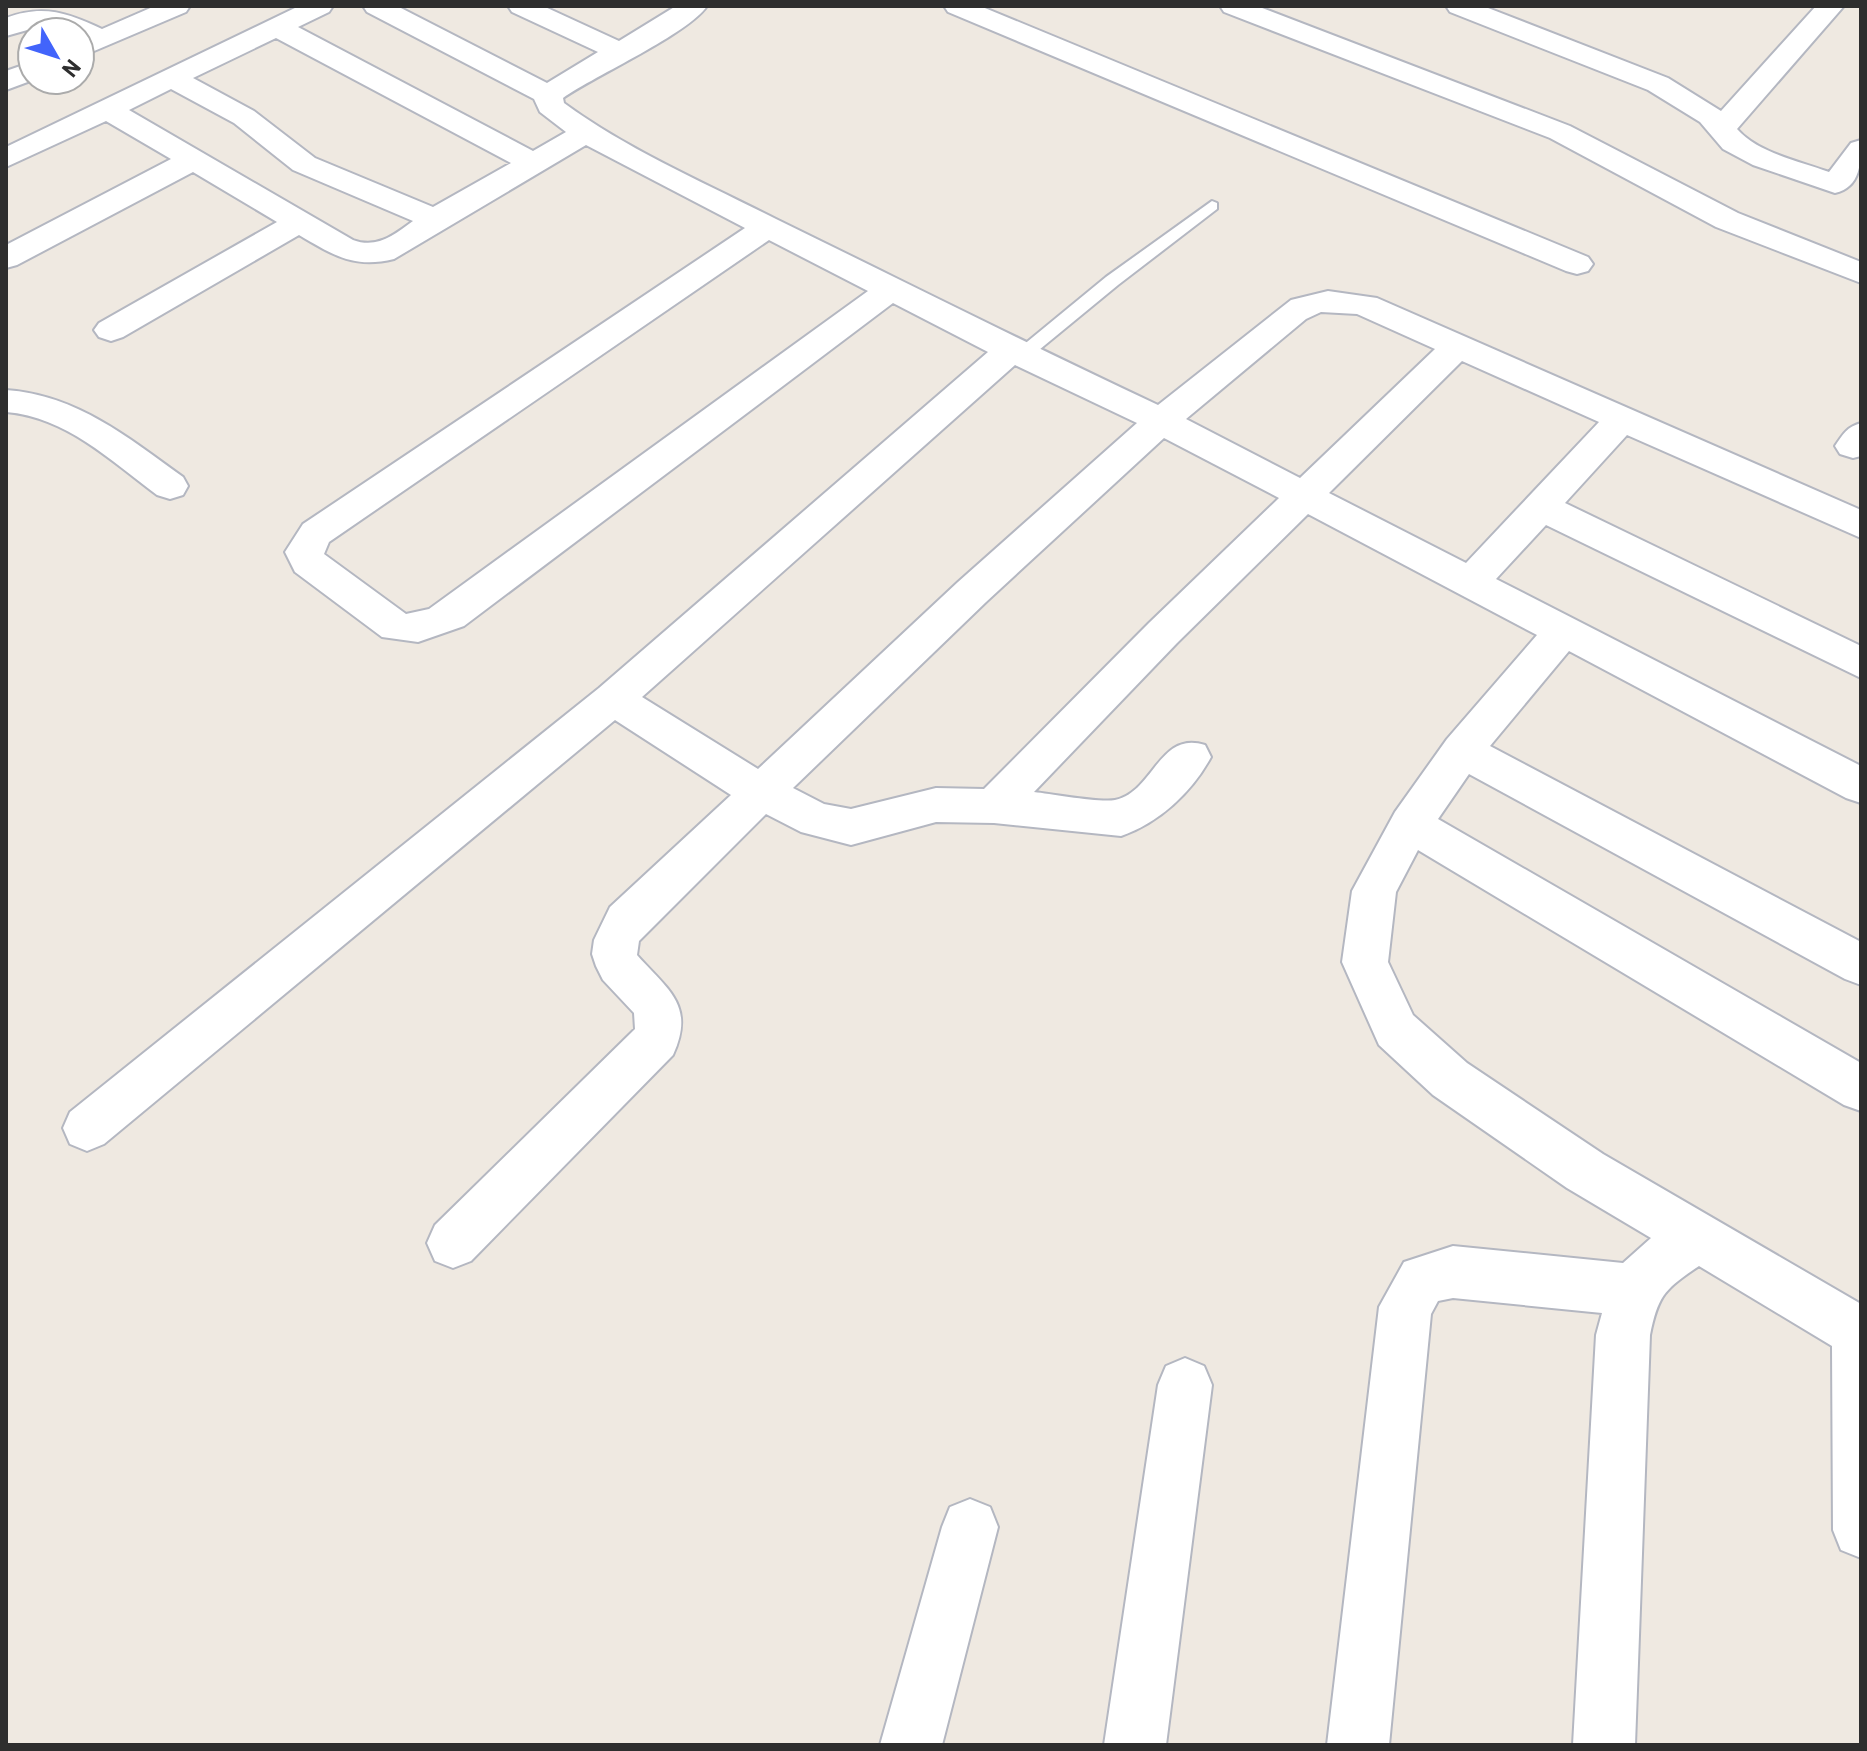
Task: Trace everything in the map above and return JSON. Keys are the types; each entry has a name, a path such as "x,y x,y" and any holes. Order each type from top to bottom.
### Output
{"street":[{"path":"96,42 177,6"},
{"path":"6,158 320,6"},
{"path":"376,6 548,95"},
{"path":"521,6 622,53"},
{"path":"548,95 622,53 694,6"},
{"path":"957,6 1577,264"},
{"path":"1233,6 1560,132 1727,220 1861,273"},
{"path":"1459,6 1658,84 1710,116 1733,143 1764,159 1848,189 1861,149"},
{"path":"1722,128 1831,6"},
{"path":"277,27 533,163"},
{"path":"170,77 244,117 304,164 435,219"},
{"path":"548,95 550,106 586,133 890,290 1161,421 1861,786"},
{"path":"107,109 342,247 362,254 383,252 403,243 435,219 586,133"},
{"path":"6,258 193,160"},
{"path":"111,330 299,222"},
{"path":"769,226 316,533 304,552 308,562 396,627 412,630 430,627 450,616 890,290"},
{"path":"453,1243 656,1040 660,1020 651,1003 613,956 613,940 626,921 972,592 1161,421 1294,312 1313,302 1336,299 1365,305 1861,525"},
{"path":"994,806 1163,633 1457,347"},
{"path":"87,1128 613,699 1016,353"},
{"path":"6,401 38,403 63,411 170,486"},
{"path":"1470,583 1623,418"},
{"path":"1541,507 1861,663"},
{"path":"1562,632 1462,751 1410,824 1374,891 1365,962 1396,1030 1462,1088 1585,1171 1860,1332 1861,1530"},
{"path":"613,699 761,792 816,820 851,827 936,805 994,806 1121,818 1151,800 1190,757"},
{"path":"1462,751 1861,965"},
{"path":"1410,824 1861,1089"},
{"path":"1604,1745 1623,1335 1633,1290 1656,1265 1697,1237"},
{"path":"1358,1745 1405,1307 1422,1280 1453,1272 1633,1290"},
{"path":"1135,1745 1185,1385"},
{"path":"911,1745 970,1527"}],"lane":[{"path":"1016,353 1212,206"}]}
